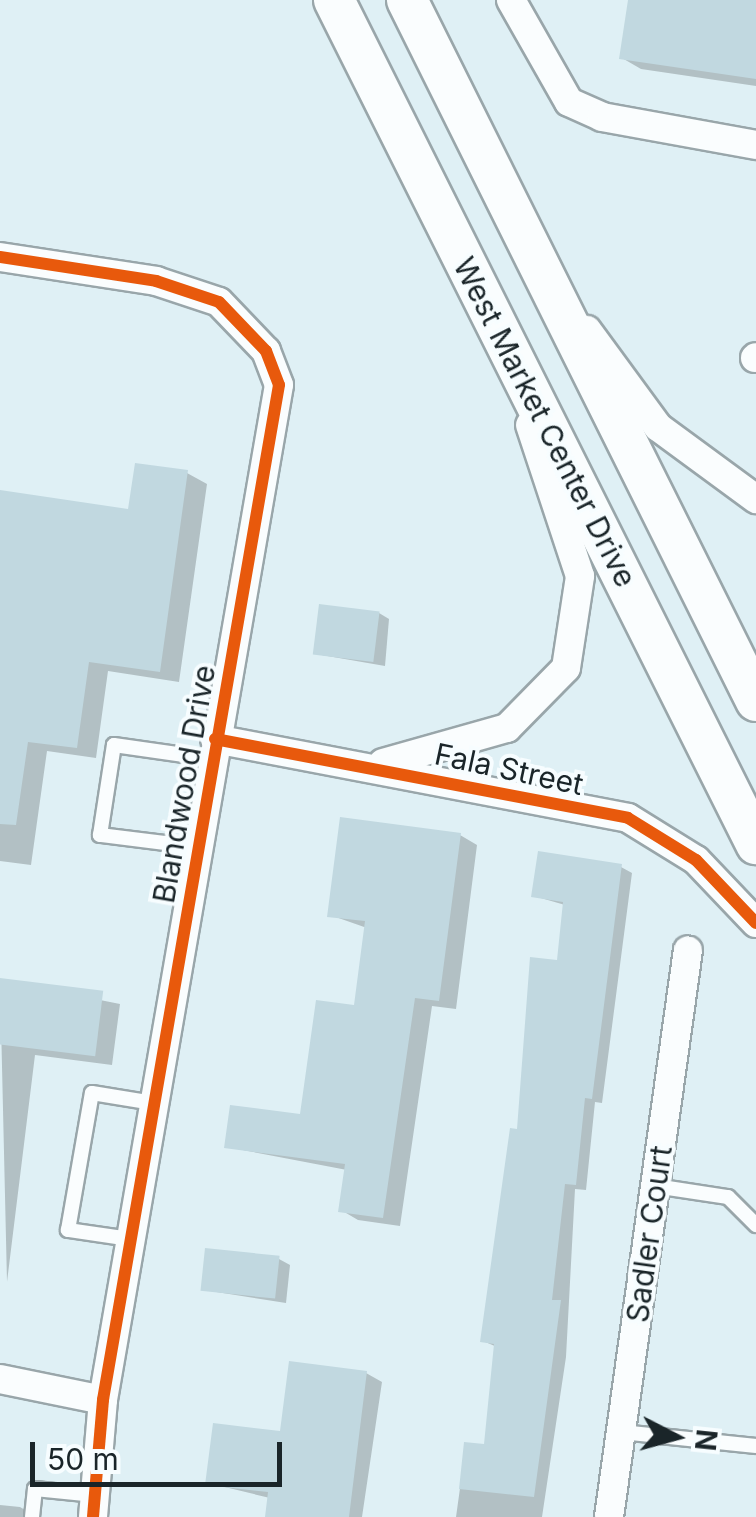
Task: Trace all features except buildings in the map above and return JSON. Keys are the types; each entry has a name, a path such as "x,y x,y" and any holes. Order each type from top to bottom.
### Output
{"main road":[{"name":"West Market Center Drive","path":"334,0 756,844"},
{"path":"407,0 559,291 756,701"}],"street":[{"path":"511,0 569,102 602,117 756,145"},
{"name":"Blandwood Drive","path":"0,257 156,282 219,302 266,352 279,385 278,425 213,749 103,1400 94,1506"},
{"path":"559,291 658,427 756,499"},
{"name":"Fala Street","path":"376,764 508,728 566,668 577,634 580,576 498,328"},
{"name":"Fala Street","path":"213,749 376,764 628,818 696,860 756,923"},
{"name":"Sadler Court","path":"608,1517 688,950"},
{"path":"0,1379 103,1400"}],"lane":[{"path":"197,848 100,834 114,746 213,749"},
{"path":"130,1239 68,1230 92,1092 153,1102"},
{"path":"656,1186 728,1197 756,1225"},
{"path":"621,1432 756,1446"},
{"path":"32,1517 34,1489 94,1506"}],"cycle path":[{"path":"0,257 156,281 219,302 266,351 279,385 103,1400 93,1517"},
{"path":"215,739 628,818 696,860 756,923"}]}
